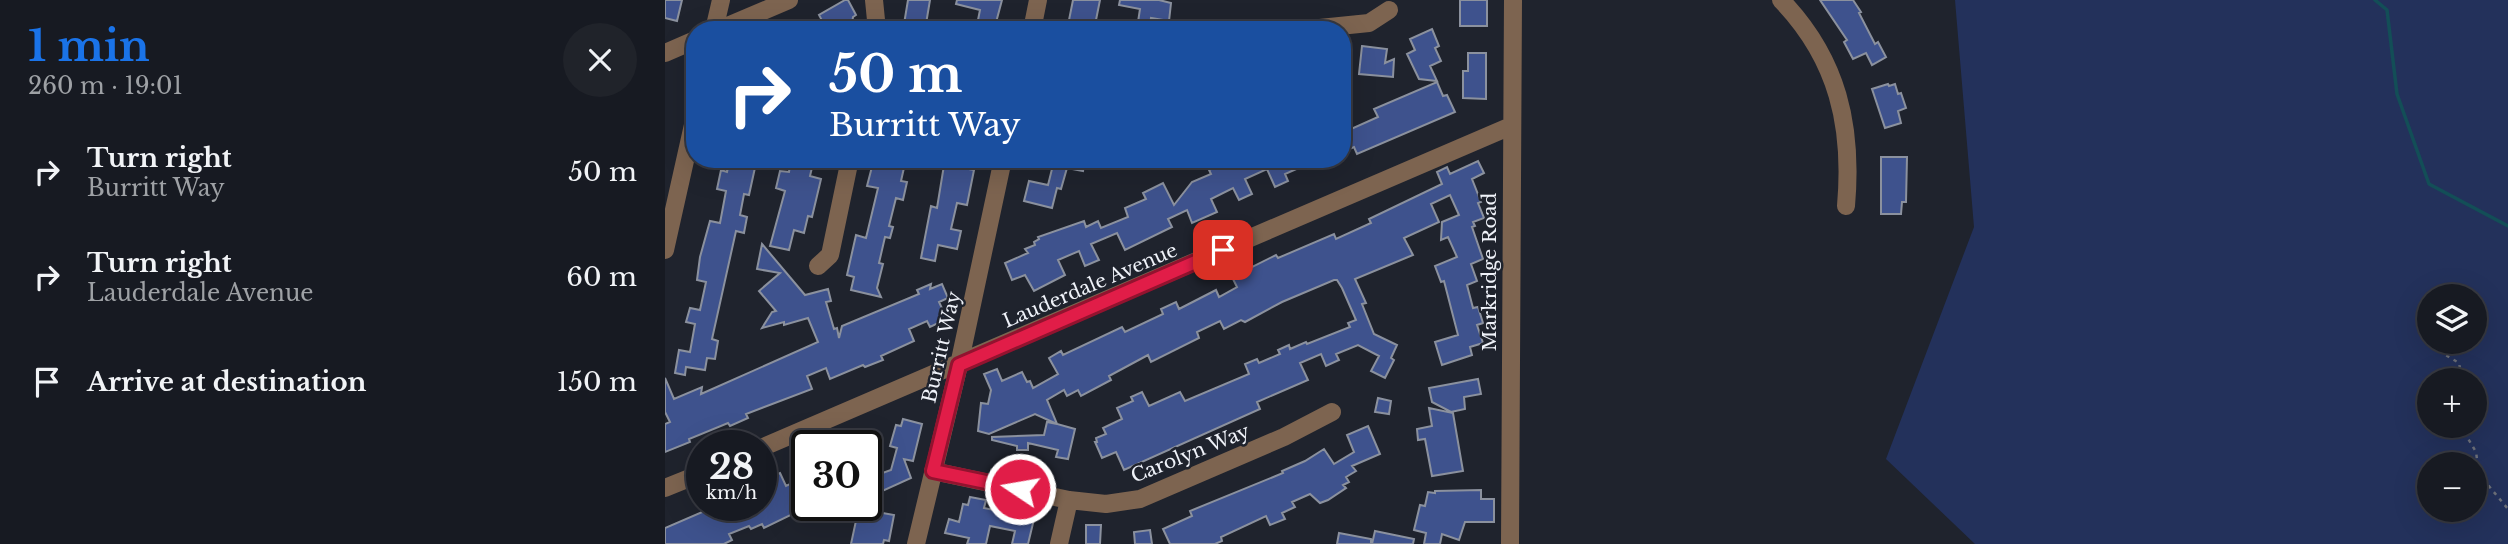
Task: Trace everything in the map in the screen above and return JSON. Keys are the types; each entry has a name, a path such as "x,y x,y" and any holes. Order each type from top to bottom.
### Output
{"street":[{"path":"718,21 721,0"},
{"path":"738,21 789,0"},
{"path":"874,0 876,21"},
{"path":"1033,21 1038,0"},
{"name":"Markridge Road","path":"1510,544 1513,0"},
{"path":"1781,0 1815,42 1834,78 1846,125 1849,176 1846,206"},
{"path":"1351,25 1369,23 1389,10"},
{"path":"665,53 686,44"},
{"name":"Lauderdale Avenue","path":"777,441 1511,126"},
{"path":"665,250 686,156"},
{"path":"818,266 830,255 848,168"},
{"name":"Burritt Way","path":"916,544 959,365 1001,168"},
{"name":"Carolyn Way","path":"933,471 1069,500 1107,504 1140,499 1272,442 1332,412"},
{"path":"665,488 686,479"},
{"path":"1059,544 1069,500"}],"path":[{"path":"2444,354 2459,363 2460,368"},
{"path":"2468,438 2476,452 2483,479 2508,509"}],"shaded area":[{"path":"1955,0 2508,0 2508,544 1975,544 1886,459 1974,227"}],"building":[{"path":"665,0 682,0 677,21 665,18"},
{"path":"848,0 856,15 852,21 822,21 819,15"},
{"path":"908,0 930,0 926,21 904,21"},
{"path":"957,0 1002,0 996,21 978,21 980,10 956,4"},
{"path":"1073,0 1100,0 1096,21 1069,21"},
{"path":"1120,0 1159,0 1171,3 1169,21 1151,18 1150,21 1138,21 1140,9 1119,5"},
{"path":"1460,0 1487,0 1487,26 1460,26"},
{"path":"1820,0 1853,0 1875,44 1878,42 1886,57 1872,65 1866,53 1853,59 1844,42 1847,40"},
{"path":"1432,29 1439,46 1435,48 1441,61 1430,66 1437,81 1419,79 1407,54 1415,50 1410,39"},
{"path":"1362,46 1387,49 1385,63 1394,59 1393,77 1359,74"},
{"path":"1468,53 1486,53 1486,99 1463,98 1463,71 1468,71"},
{"path":"1437,82 1455,112 1357,154 1354,147 1351,148 1351,129 1378,117 1374,109"},
{"path":"1895,84 1906,108 1898,111 1901,123 1885,128 1872,89"},
{"path":"1881,157 1907,157 1906,202 1902,202 1901,214 1881,214"},
{"path":"1478,161 1484,173 1472,179 1484,218 1473,222 1475,226 1472,227 1483,259 1471,264 1477,281 1467,285 1473,308 1478,307 1483,323 1477,325 1483,343 1470,347 1472,355 1442,365 1435,342 1458,335 1444,281 1441,282 1435,266 1457,257 1448,237 1441,240 1442,222 1459,215 1450,195 1431,204 1439,222 1404,238 1413,255 1355,279 1366,303 1362,304 1374,334 1397,345 1391,358 1394,360 1385,378 1371,371 1379,356 1358,345 1336,354 1339,360 1326,366 1321,354 1300,363 1308,380 1257,402 1260,409 1124,470 1116,452 1102,458 1095,442 1096,438 1106,434 1103,428 1122,419 1117,408 1133,401 1131,397 1142,392 1149,406 1180,392 1185,401 1249,374 1245,364 1257,359 1259,363 1280,354 1278,350 1289,345 1290,349 1306,342 1307,344 1350,327 1348,323 1356,320 1342,288 1337,280 1334,280 1282,302 1245,322 1241,320 1224,329 1220,321 1197,332 1199,338 1151,362 1148,355 1109,376 1111,380 1081,396 1078,390 1067,396 1064,390 1047,400 1057,424 1035,414 989,434 978,431 981,403 988,404 991,390 984,374 997,369 1002,381 1022,372 1033,388 1058,374 1049,358 1061,351 1063,355 1122,327 1125,332 1163,314 1161,309 1176,302 1179,309 1216,290 1219,297 1237,287 1232,277 1276,255 1278,258 1334,234 1336,239 1371,223 1369,219 1442,184 1437,172 1447,167 1450,174"},
{"path":"728,168 755,168 749,195 744,194 740,215 747,217 744,233 736,231 712,339 718,341 715,359 707,358 705,370 686,367 685,375 675,373 679,350 690,352 695,324 686,322 690,308 700,310 706,282 697,280 700,257 710,221 720,223 726,191 717,189 721,170 727,172"},
{"path":"790,168 812,168 810,176 821,179 812,217 808,216 804,233 794,230 789,250 770,246 785,191 776,188 780,171 789,172"},
{"path":"872,168 904,168 901,181 907,182 903,200 896,198 889,226 893,227 890,238 885,237 879,263 883,264 877,288 881,297 851,290 854,277 847,275 856,235 866,238 878,188 867,186"},
{"path":"944,168 974,170 967,205 957,203 951,229 961,231 957,249 938,245 935,261 921,258 931,206 937,208"},
{"path":"1052,168 1067,168 1061,189 1057,188 1052,208 1024,201 1029,181 1048,185"},
{"path":"1299,168 1285,174 1288,181 1275,187 1267,169 1245,179 1252,194 1239,200 1233,188 1211,199 1217,212 1192,223 1187,210 1168,219 1172,227 1125,250 1117,233 1091,244 1099,260 1085,266 1079,251 1058,260 1065,275 1034,291 1025,275 1012,280 1005,263 1028,253 1025,249 1035,245 1038,237 1084,221 1086,227 1098,221 1101,228 1128,217 1125,208 1146,199 1143,193 1163,183 1174,205 1192,182 1211,174 1209,170"},
{"path":"762,244 805,295 828,289 831,301 826,302 839,338 842,326 919,294 917,290 931,284 930,289 942,284 948,298 939,302 947,319 930,327 927,321 909,329 914,341 881,356 883,360 830,379 826,368 807,376 812,389 746,414 748,418 730,426 728,423 711,430 686,430 686,444 665,452 665,424 670,422 665,412 665,378 674,399 702,387 701,394 818,342 808,318 762,328 772,312 776,311 759,291 780,273 757,269"},
{"path":"1478,379 1481,394 1464,397 1465,409 1451,412 1432,402 1429,388"},
{"path":"1378,398 1391,401 1389,414 1375,412"},
{"path":"1429,408 1453,413 1463,471 1432,476 1425,439 1418,440 1417,429 1432,426"},
{"path":"903,419 922,424 913,461 904,459 911,478 882,491 882,473 891,470 897,448 890,446 896,425 901,426"},
{"path":"1047,422 1075,429 1068,459 1056,457 1058,450 1028,443 1028,450 1017,450 1017,446 992,440 992,437 1044,435"},
{"path":"1368,426 1380,454 1352,466 1356,471 1346,477 1349,482 1343,485 1346,488 1328,500 1320,503 1310,494 1292,502 1295,507 1282,513 1285,519 1270,525 1266,516 1221,537 1222,541 1215,544 1170,544 1163,529 1192,516 1190,511 1283,473 1282,471 1324,449 1334,464 1354,452 1347,435"},
{"path":"780,473 786,486 791,484 791,515 764,528 762,524 751,529 749,526 729,534 732,540 724,544 665,544 665,528 686,519 777,521 777,474"},
{"path":"1481,490 1481,499 1494,499 1494,522 1465,522 1459,540 1442,534 1440,544 1424,544 1426,533 1414,530 1420,505 1425,506 1428,492"},
{"path":"970,497 986,500 984,508 1018,515 1019,511 1035,515 1028,544 1012,544 1015,531 990,526 986,544 967,544 969,538 945,533 949,519 959,522 963,504 968,505"},
{"path":"882,513 894,515 889,541 884,540 883,544 851,544 856,521 882,521"},
{"path":"1086,525 1101,525 1100,544 1086,544"},
{"path":"1150,530 1152,544 1135,544 1134,532"},
{"path":"1375,531 1414,539 1413,544 1372,544"},
{"path":"1339,533 1371,539 1371,544 1337,544"}],"waterway":[{"path":"2375,0 2387,10 2397,94 2429,184 2508,226"}],"route":[{"path":"1020,489 933,471 959,365 1223,250"}]}
